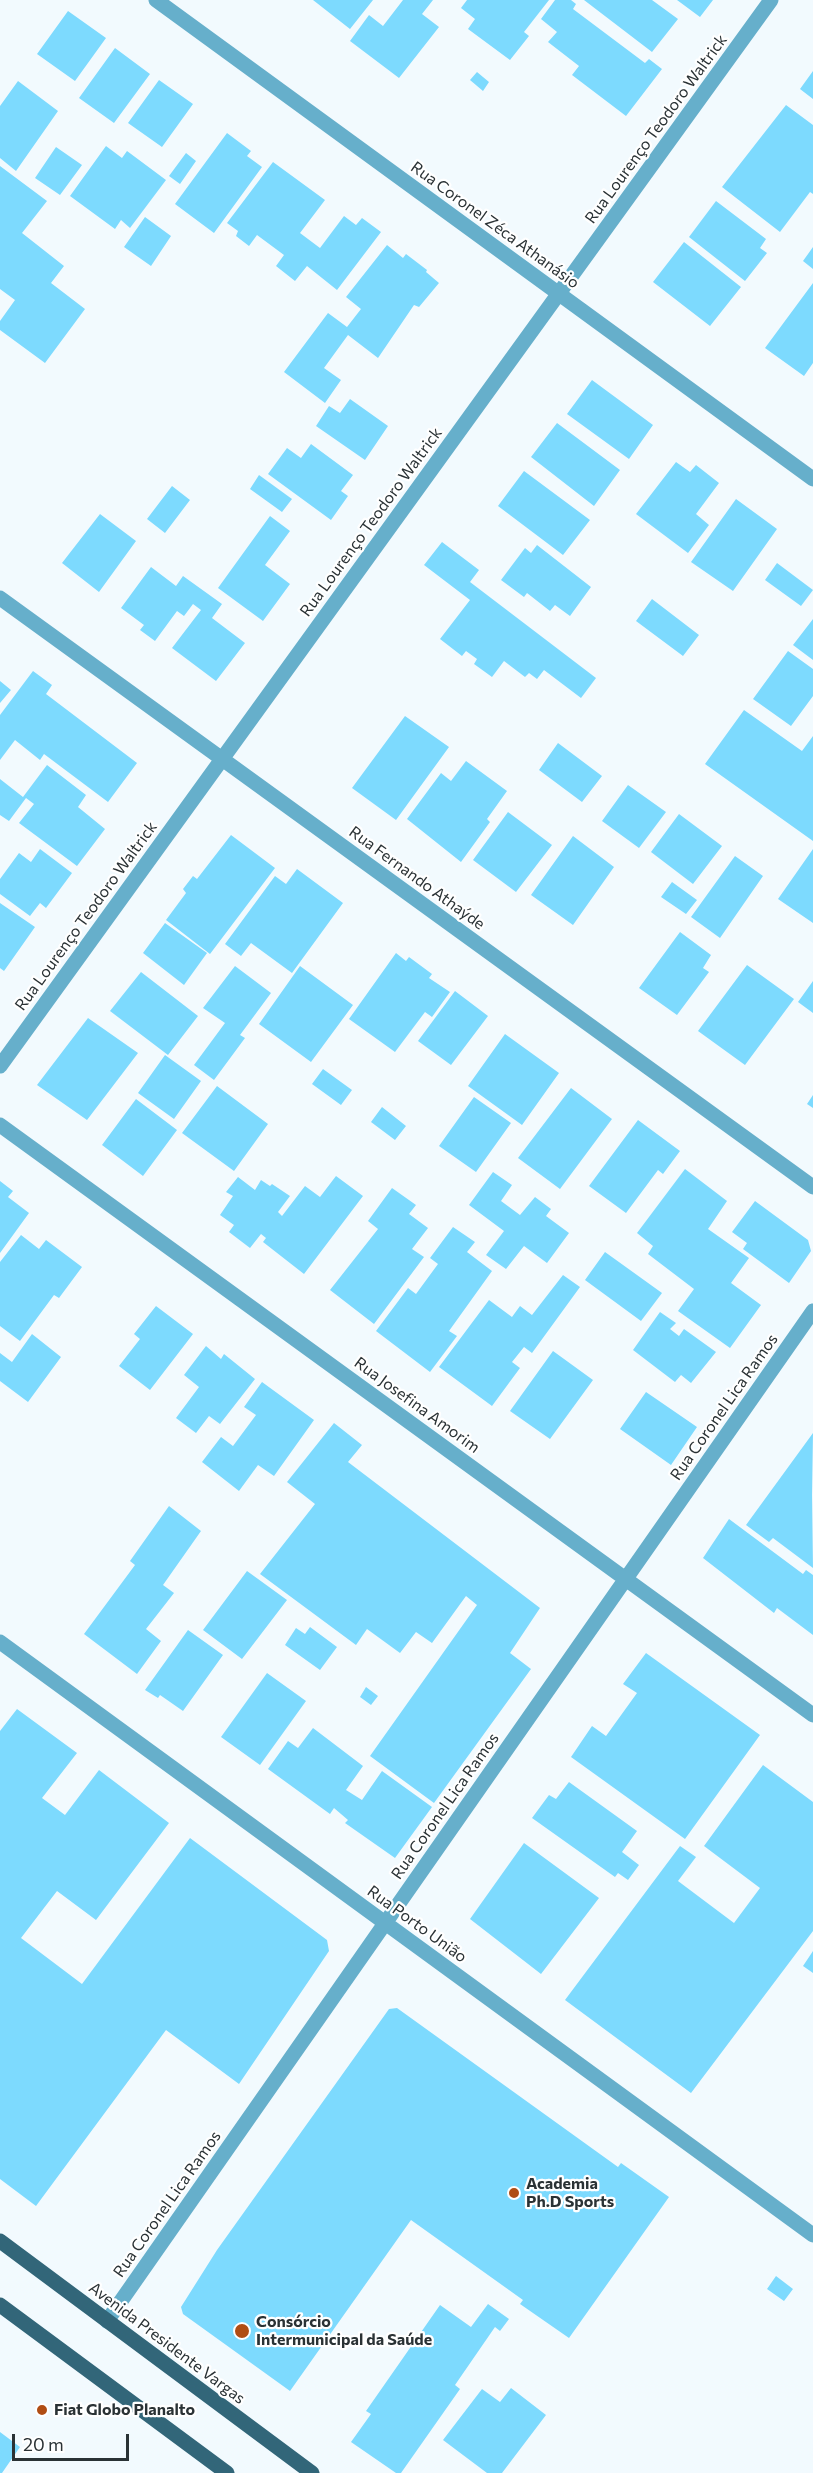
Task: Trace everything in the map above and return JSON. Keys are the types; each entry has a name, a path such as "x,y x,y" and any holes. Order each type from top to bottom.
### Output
{"main road":[{"name":"Avenida Presidente Vargas","path":"0,2241 312,2473"},
{"path":"0,2305 227,2473"}],"street":[{"name":"Rua Coronel Zéca Athanásio","path":"156,0 813,479"},
{"name":"Rua Lourenço Teodoro Waltrick","path":"0,1066 771,0"},
{"name":"Rua Fernando Athaýde","path":"0,598 813,1187"},
{"name":"Rua Josefina Amorim","path":"0,1125 813,1715"},
{"name":"Rua Coronel Lica Ramos","path":"107,2320 813,1311"},
{"name":"Rua Porto União","path":"0,1642 813,2235"}],"building":[{"path":"313,0 373,0 350,29"},
{"path":"403,0 433,0 422,14 439,27 399,78 350,41 369,15 383,26"},
{"path":"467,0 549,0 524,32 529,36 510,60 468,29 475,19 461,8"},
{"path":"555,0 571,0 576,4 573,9 645,63 649,59 662,69 626,116 572,75 579,66 548,42 557,32 541,19"},
{"path":"584,0 652,0 678,19 652,52"},
{"path":"677,0 713,0 700,17"},
{"path":"68,11 106,38 75,81 37,54"},
{"path":"115,48 150,74 114,123 79,98"},
{"path":"813,71 813,99 800,89"},
{"path":"477,72 489,82 483,91 470,80"},
{"path":"159,80 193,104 162,147 128,123"},
{"path":"18,81 58,111 16,171 0,158 0,106"},
{"path":"786,105 813,125 813,194 810,192 780,232 722,187"},
{"path":"227,133 251,151 247,156 262,167 214,233 175,204"},
{"path":"106,146 122,158 127,151 166,180 130,228 121,220 115,229 70,196"},
{"path":"56,147 82,165 60,195 35,178"},
{"path":"186,153 196,161 180,184 169,176"},
{"path":"273,162 325,200 300,233 320,248 344,216 356,225 362,218 381,232 337,290 307,266 295,281 276,266 284,255 257,235 249,246 236,236 238,231 227,223"},
{"path":"0,166 47,201 22,233 64,266 51,283 85,309 45,363 0,330 0,321 15,300 0,289"},
{"path":"716,201 766,239 760,248 767,253 745,281 689,237"},
{"path":"145,217 171,236 151,266 124,247"},
{"path":"684,242 741,287 710,326 653,282"},
{"path":"387,245 403,258 406,254 427,270 426,272 439,283 419,307 414,305 378,358 348,335 324,368 341,380 325,403 284,372 328,313 347,327 361,309 346,297"},
{"path":"813,247 813,269 803,261"},
{"path":"813,283 813,363 804,376 765,348"},
{"path":"592,380 653,425 629,459 567,414"},
{"path":"350,399 388,426 365,460 316,426 329,406 340,413"},
{"path":"557,423 620,470 594,506 531,457"},
{"path":"311,444 353,475 341,491 348,496 331,520 268,474 287,448 301,458"},
{"path":"676,462 690,472 696,465 719,483 696,514 709,525 688,553 636,514"},
{"path":"524,471 590,520 563,555 498,506"},
{"path":"259,475 292,499 282,512 250,489"},
{"path":"172,486 190,500 165,533 147,519"},
{"path":"736,499 777,529 733,591 691,562"},
{"path":"100,514 136,541 99,592 62,563"},
{"path":"270,516 290,531 265,565 290,584 263,621 218,588"},
{"path":"442,542 479,570 470,582 596,678 581,698 544,670 537,679 529,673 525,677 504,661 492,677 474,664 477,659 466,651 462,656 440,639 470,600 424,565"},
{"path":"537,545 591,587 570,616 555,605 550,611 527,593 524,597 501,580 525,548 531,553"},
{"path":"777,563 813,590 801,606 765,580"},
{"path":"151,567 176,586 183,576 222,604 212,618 245,643 216,681 172,648 201,610 193,604 184,616 177,611 155,641 140,630 144,625 121,608"},
{"path":"652,599 699,635 683,656 636,621"},
{"path":"813,619 813,660 793,645"},
{"path":"788,651 813,669 813,696 791,726 753,699"},
{"path":"33,671 52,685 46,694 137,763 108,802 44,754 40,760 15,740 0,760 0,715"},
{"path":"0,681 11,690 0,703"},
{"path":"744,710 802,751 813,736 813,841 705,764"},
{"path":"405,716 449,747 396,820 352,788"},
{"path":"558,743 602,776 582,802 539,770"},
{"path":"466,761 507,791 487,819 490,822 461,862 407,819 441,773 451,781"},
{"path":"47,765 86,795 78,807 105,829 77,866 19,823 34,804 26,798 9,821 0,815 0,779 23,797"},
{"path":"628,785 666,812 639,848 602,821"},
{"path":"508,812 552,845 516,892 473,860"},
{"path":"679,814 722,846 693,884 651,852"},
{"path":"231,835 275,868 210,954 166,920 186,893 183,889 193,876 197,879"},
{"path":"573,836 614,867 573,925 531,895"},
{"path":"40,849 72,873 46,908 40,903 30,916 0,894 0,879 19,853 31,862"},
{"path":"813,849 813,923 778,899"},
{"path":"735,856 763,876 720,938 691,917"},
{"path":"297,869 343,903 292,973 251,943 241,956 225,944 275,876 286,884"},
{"path":"672,882 697,900 686,914 661,897"},
{"path":"0,903 35,927 4,971 0,968"},
{"path":"165,923 207,953 184,985 143,953"},
{"path":"680,932 711,955 703,968 709,972 677,1015 639,988"},
{"path":"396,953 406,961 409,957 432,974 429,978 450,992 432,1017 425,1012 395,1052 349,1019"},
{"path":"747,965 794,999 745,1065 698,1031"},
{"path":"235,966 271,993 240,1035 245,1038 214,1080 194,1065 225,1023 203,1008"},
{"path":"300,966 353,1005 311,1062 259,1024"},
{"path":"141,972 198,1016 168,1055 110,1011"},
{"path":"813,981 813,1013 798,1002"},
{"path":"455,991 488,1016 451,1065 418,1041"},
{"path":"88,1018 138,1053 87,1120 37,1085"},
{"path":"505,1034 559,1073 522,1125 468,1086"},
{"path":"165,1055 201,1081 174,1119 138,1093"},
{"path":"323,1069 352,1090 341,1105 312,1084"},
{"path":"217,1086 268,1124 234,1171 182,1133"},
{"path":"571,1088 612,1119 560,1189 518,1158"},
{"path":"813,1095 813,1108 807,1104"},
{"path":"474,1097 511,1123 476,1172 439,1146"},
{"path":"136,1099 177,1130 143,1176 102,1145"},
{"path":"382,1107 406,1126 395,1140 371,1122"},
{"path":"638,1120 680,1151 663,1174 658,1170 626,1213 589,1186"},
{"path":"685,1169 727,1201 708,1229 749,1258 731,1283 761,1305 730,1348 678,1311 694,1289 648,1254 653,1246 637,1233"},
{"path":"493,1172 512,1185 501,1201 520,1215 535,1197 551,1209 546,1216 569,1233 547,1263 524,1246 506,1269 486,1255 504,1231 469,1205"},
{"path":"336,1176 363,1196 304,1274 263,1242 266,1238 261,1234 250,1248 229,1232 234,1225 220,1215 233,1196 226,1192 238,1177 255,1190 261,1180 270,1186 272,1184 290,1196 278,1212 282,1216 305,1186 320,1197"},
{"path":"0,1181 13,1191 8,1197 29,1213 0,1253"},
{"path":"392,1188 416,1205 409,1214 428,1228 412,1249 424,1257 374,1324 330,1290 378,1229 368,1221"},
{"path":"755,1201 808,1240 811,1251 789,1283 743,1249 747,1243 732,1232"},
{"path":"453,1227 475,1242 467,1252 492,1271 449,1331 457,1336 430,1372 376,1331 408,1288 416,1294 438,1264 430,1258"},
{"path":"21,1235 39,1249 46,1240 82,1267 59,1298 54,1295 20,1341 0,1326 0,1262"},
{"path":"605,1252 662,1293 641,1321 585,1280"},
{"path":"563,1275 580,1287 532,1353 524,1347 512,1362 520,1368 492,1406 439,1367 489,1300 512,1317 520,1306 532,1315"},
{"path":"156,1306 193,1334 150,1390 119,1366 140,1339 134,1334"},
{"path":"660,1312 676,1323 670,1329 679,1336 684,1329 716,1352 691,1383 681,1375 675,1382 633,1350"},
{"path":"32,1334 61,1357 28,1402 0,1381 0,1353 12,1362"},
{"path":"206,1346 221,1359 224,1354 255,1379 220,1424 209,1416 196,1433 176,1418 199,1387 184,1375"},
{"path":"553,1351 593,1380 550,1439 510,1411"},
{"path":"262,1382 314,1420 274,1476 258,1465 239,1491 202,1462 221,1437 233,1446 256,1415 244,1407"},
{"path":"646,1392 697,1427 671,1465 620,1429"},
{"path":"334,1423 362,1445 348,1462 540,1608 510,1653 531,1669 434,1803 370,1756 477,1605 466,1596 432,1643 416,1632 400,1653 367,1629 356,1645 260,1574 315,1504 287,1482"},
{"path":"813,1433 813,1568 773,1538 769,1542 746,1525"},
{"path":"169,1506 201,1531 163,1585 174,1593 146,1629 161,1641 137,1674 84,1634 135,1565 130,1561"},
{"path":"729,1519 803,1574 806,1570 813,1575 813,1635 777,1608 774,1613 703,1558"},
{"path":"247,1571 287,1600 242,1659 203,1630"},
{"path":"310,1627 337,1647 320,1670 285,1645 296,1628 305,1634"},
{"path":"188,1630 223,1655 183,1711 160,1695 158,1698 145,1690"},
{"path":"646,1653 760,1735 685,1839 571,1757 592,1726 606,1736 637,1693 623,1684"},
{"path":"267,1673 306,1701 260,1765 221,1737"},
{"path":"366,1687 378,1696 371,1705 360,1697"},
{"path":"17,1709 77,1753 42,1798 65,1815 99,1770 169,1823 96,1920 57,1891 21,1938 82,1984 190,1838 327,1940 329,1951 239,2084 166,2030 36,2206 0,2179 0,1731"},
{"path":"313,1728 363,1766 346,1790 362,1800 382,1771 432,1807 395,1858 345,1823 348,1820 334,1808 330,1814 268,1769 288,1741 298,1748"},
{"path":"763,1765 813,1802 813,1931 691,2093 565,2000 680,1846 696,1857 678,1881 734,1923 760,1888 704,1846"},
{"path":"569,1782 637,1831 622,1852 639,1865 628,1880 618,1873 615,1877 532,1818 549,1795 556,1799"},
{"path":"524,1843 599,1898 541,1974 470,1919"},
{"path":"813,1951 813,1973 803,1966"},
{"path":"397,2008 618,2167 621,2163 669,2197 569,2338 520,2304 523,2300 411,2220 290,2391 183,2314 181,2307 217,2250 389,2009"},
{"path":"776,2276 793,2289 784,2301 767,2289"},
{"path":"488,2304 509,2319 500,2331 495,2327 455,2385 460,2389 401,2473 396,2473 351,2442 371,2414 366,2411 440,2305 471,2327"},
{"path":"511,2388 546,2415 502,2473 487,2473 443,2440 482,2389 500,2402"},
{"path":"0,2432 20,2447 2,2473 0,2473"}],"place":[{"name":"Academia Ph.D Sports","path":"514,2193"},
{"name":"Consórcio Intermunicipal da Saúde","path":"242,2331"},
{"name":"Fiat Globo Planalto","path":"42,2410"}]}
